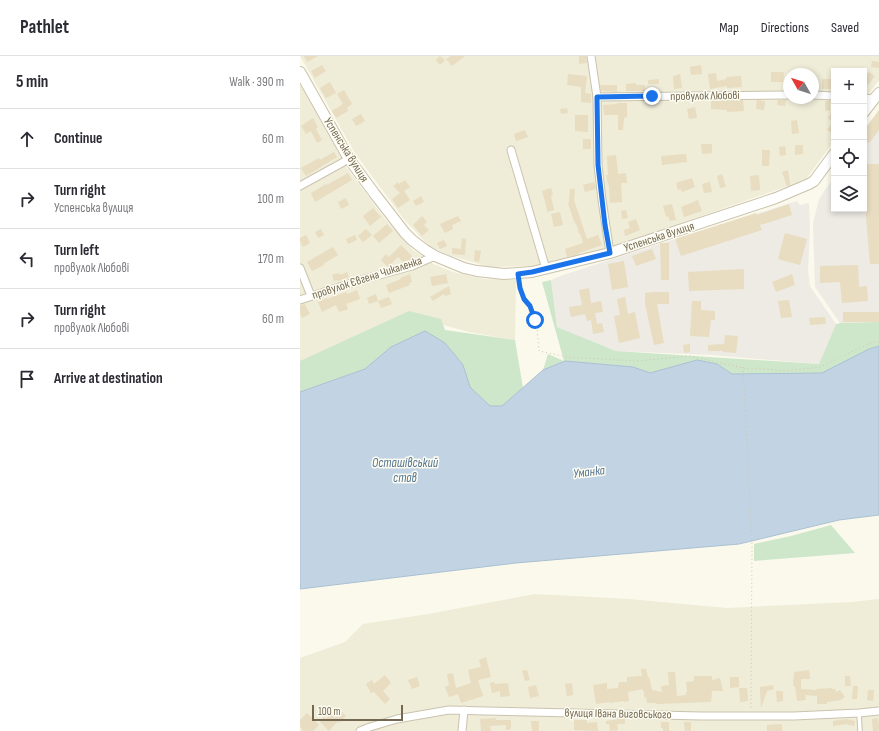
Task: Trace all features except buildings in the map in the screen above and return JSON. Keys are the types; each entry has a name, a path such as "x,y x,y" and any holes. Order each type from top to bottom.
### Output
{"street":[{"path":"591,56 597,97 598,165 610,253"},
{"name":"Успенська вулиця","path":"300,72 349,159 405,233 434,256 464,268 477,271 518,274 546,269 610,253 776,198 809,184 818,176 831,158"},
{"name":"провулок Любові","path":"597,97 783,95"},
{"path":"819,95 831,96"},
{"path":"867,106 872,97"},
{"path":"511,150 546,269"},
{"path":"300,186 349,159"},
{"name":"провулок Євгена Чикаленка","path":"300,300 361,280 412,266 434,256"},
{"path":"300,268 311,296"},
{"name":"вулиця Івана Виговського","path":"360,731 370,726 397,719 449,710 694,716 794,716 879,711"},
{"path":"462,731 464,710"}],"lane":[{"path":"859,713 860,731"}],"path":[{"path":"518,274 520,288 524,299 530,306 535,320 539,351 567,357 636,361 690,356 747,369 785,371 816,368 870,343 879,341"},
{"path":"743,367 752,545 751,716"}],"shaded area":[{"path":"300,56 879,56 879,80 867,96 867,68 831,68 831,145 806,179 799,183 635,239 561,262 534,266 489,267 449,255 428,245 403,218 355,153"},
{"path":"300,84 347,168 386,220 413,250 433,264 453,272 484,279 516,280 515,340 469,332 429,321 300,374"},
{"path":"879,113 879,322 840,323 815,287 813,223 819,199 831,181 831,212 867,212 867,130"},
{"path":"797,201 800,205 809,203 810,230 808,270 810,286 836,324 819,364 711,355 616,351 557,327 551,280"},
{"path":"535,594 629,599 727,608 851,602 879,599 879,731 300,731 300,658 345,642 363,624 428,614"}],"green space":[{"path":"551,280 557,327 616,351 819,364 836,324 879,322 879,346 869,349 823,373 732,374 717,364 697,360 650,373 633,367 565,361 543,370 548,354 564,361 542,282"},
{"path":"409,311 441,319 445,330 515,340 523,388 502,406 490,406 470,387 463,365 445,343 425,331 391,347 365,369 300,392 300,361"},
{"path":"831,525 855,553 754,561 754,544"}],"water":[{"name":"Осташівський став","path":"425,331 445,343 463,365 470,387 490,406 502,406 543,370 565,361 633,367 650,373 697,360 717,364 732,374 822,373 869,349 879,346 879,515 839,520 739,544 516,563 300,589 300,392 365,369 391,347"}],"route":[{"path":"535,320 530,306 524,299 520,288 518,274 610,253 598,165 597,97 652,96"}],"water label":[{"name":"Уманка","path":"589,472"}]}
